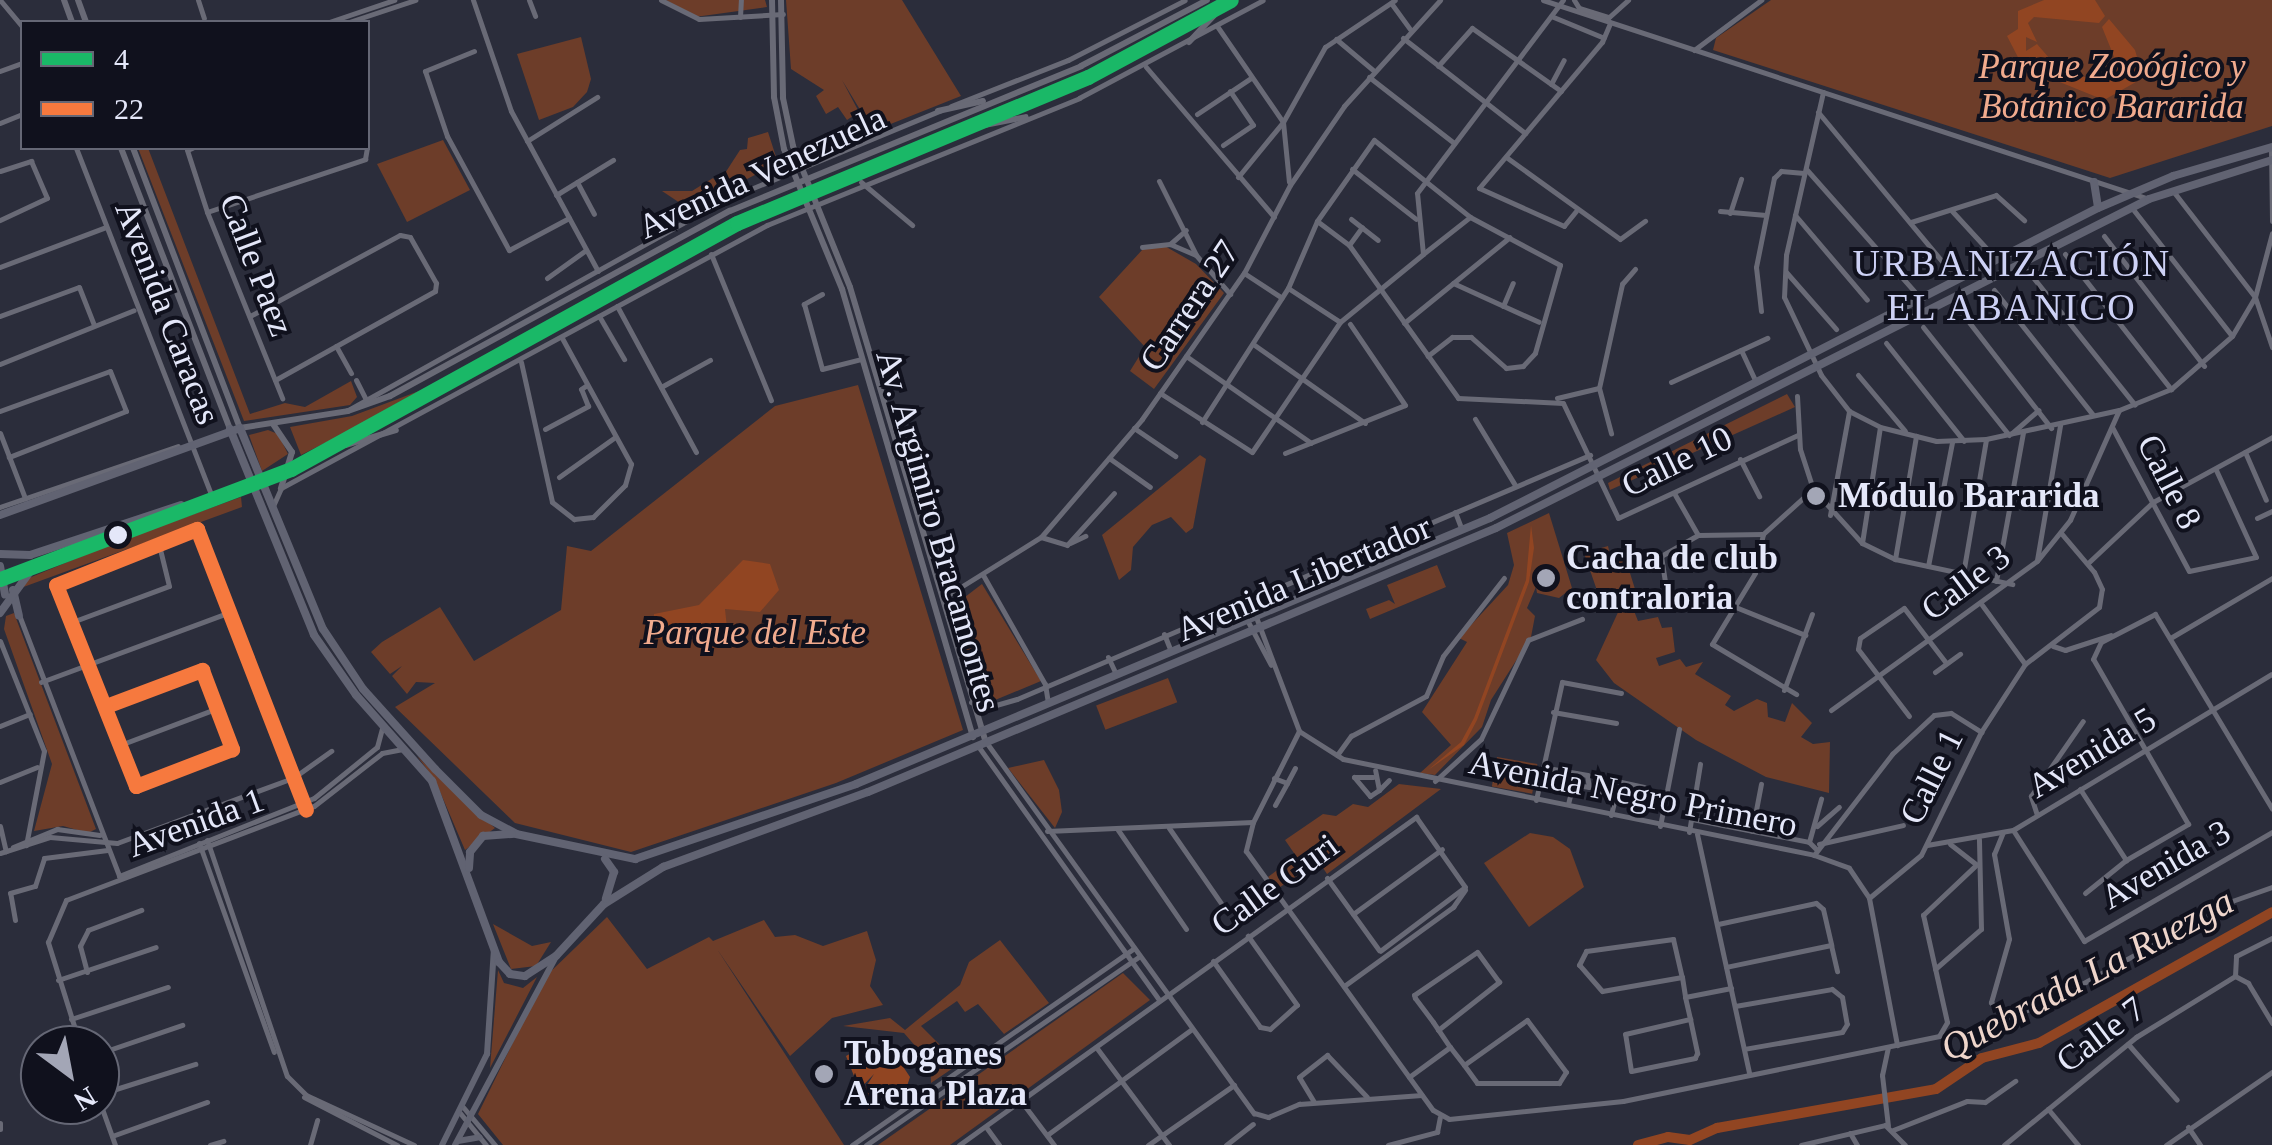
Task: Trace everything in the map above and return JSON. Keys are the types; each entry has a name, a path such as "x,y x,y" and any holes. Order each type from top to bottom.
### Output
{"main road":[{"name":"Avenida Libertador","path":"235,428 340,658 465,800 516,834 601,857 635,858 691,844 977,734 1462,530 1757,385 2098,208 2130,193 2272,148"},
{"name":"Avenida Libertador","path":"456,1143 556,956 604,904 663,867 982,744 1600,478 2132,207 2172,189 2272,160"},
{"path":"2094,182 2098,208"},
{"path":"235,428 250,482 314,635 442,799 503,969 517,976 556,956"},
{"name":"Avenida Venezuela","path":"0,515 235,428"},
{"name":"Avenida Venezuela","path":"2,578 184,506 250,482 262,482"},
{"path":"0,554 30,555 161,507 184,506"},
{"path":"0,613 16,585 31,570 95,540"},
{"path":"0,566 0,603"},
{"path":"16,585 19,615"},
{"path":"470,874 475,843 492,833 516,834"},
{"path":"601,857 614,872 604,904"},
{"path":"442,1145 487,1054 494,948"},
{"path":"456,1143 480,1137"}],"street":[{"path":"0,0 20,24"},
{"path":"198,0 204,18"},
{"path":"335,20 394,0"},
{"path":"355,20 415,0"},
{"path":"473,0 495,73 598,271"},
{"path":"528,0 534,16"},
{"path":"661,0 698,19 782,14"},
{"path":"740,18 741,0"},
{"path":"772,0 774,97 791,168 807,191 850,287 982,744 1130,952 1139,957 1260,1117 1314,1102 1422,1095"},
{"path":"781,0 785,119 800,164 800,178"},
{"name":"Avenida Venezuela","path":"348,411 364,398 791,168 1068,60 1185,0"},
{"name":"Avenida Venezuela","path":"235,428 348,411 423,379 800,178 1106,55 1207,0"},
{"path":"1189,42 1231,0"},
{"name":"Avenida Venezuela","path":"262,482 331,450 807,191 938,134 1088,77 1231,0"},
{"name":"Avenida Venezuela","path":"281,488 396,430 711,254 811,204 1146,67 1263,0"},
{"name":"Carrera 27","path":"932,608 1041,537 1109,458 1244,273 1290,185 1371,74 1440,0"},
{"path":"1542,0 1561,3 2149,199"},
{"path":"1574,0 1579,8 1608,21"},
{"path":"1576,211 1564,226 1497,191 1480,190 1604,38 1608,21 1628,0"},
{"path":"1694,50 1761,0"},
{"path":"1238,177 1282,122 1316,60 1336,39 1391,1 1410,29"},
{"path":"1423,254 1414,202 1427,177 1561,3"},
{"path":"1551,16 1604,38"},
{"path":"1217,26 1282,122 1290,185"},
{"path":"1438,66 1469,28 1561,91"},
{"path":"1403,38 1525,133"},
{"path":"1336,39 1371,74 1454,143"},
{"path":"474,51 425,72 447,136 500,233 513,251 569,218"},
{"path":"1551,84 1564,60"},
{"path":"1146,67 1275,218"},
{"path":"1197,114 1251,78"},
{"path":"1222,145 1253,123 1230,92"},
{"path":"1822,92 1795,216 1784,297 1817,368 1849,411 1880,427 1952,442 1986,439 2060,426 2119,410 2172,389 2204,366 2232,336 2255,297 2272,233"},
{"path":"527,141 598,97"},
{"path":"938,111 1004,97"},
{"path":"1818,111 1950,271"},
{"path":"938,134 1026,117"},
{"path":"1202,422 1288,288 1317,221 1377,140 1427,177 1470,217 1560,266 1538,322 1535,352 1523,366 1506,368 1471,337 1452,338 1428,356"},
{"path":"2272,148 2272,220"},
{"name":"Avenida Caracas","path":"77,150 134,310 212,496"},
{"path":"122,150 235,428"},
{"path":"134,150 235,428"},
{"name":"Calle Paez","path":"190,150 207,212 282,398"},
{"path":"207,212 365,158 367,150"},
{"path":"1506,157 1620,239 1645,221"},
{"path":"556,195 613,160"},
{"path":"0,171 31,162 46,198 0,220"},
{"path":"1352,169 1416,219"},
{"path":"1761,311 1756,267 1775,175 1805,171"},
{"path":"1805,171 1914,291"},
{"path":"1730,213 1741,178"},
{"path":"1159,180 1196,256 1230,294"},
{"path":"577,182 594,214"},
{"path":"861,182 912,225"},
{"path":"2172,189 2255,297 2272,347"},
{"path":"1911,222 1996,196 2024,220"},
{"name":"Av. Argimiro Bracamontes","path":"811,204 861,359 932,608 977,734"},
{"path":"2132,207 2232,336"},
{"path":"1720,210 1766,215"},
{"path":"1952,210 1987,249"},
{"path":"1795,216 1867,300"},
{"path":"1160,393 1248,454 1340,322 1470,217"},
{"path":"1351,219 1378,240"},
{"path":"1317,221 1348,245 1465,401 1557,398 1599,388"},
{"path":"1348,245 1362,226"},
{"path":"0,267 106,228"},
{"path":"1170,244 1186,230"},
{"path":"250,316 400,235 410,237 436,283 434,291 275,380"},
{"path":"2104,236 2204,366"},
{"path":"1404,323 1510,237"},
{"path":"1142,247 1170,244 1196,256"},
{"path":"547,278 586,250"},
{"path":"711,254 771,400"},
{"path":"2065,254 2172,389"},
{"path":"1611,433 1599,388 1622,284 1635,269"},
{"path":"2028,271 2134,404"},
{"path":"1786,272 1836,328"},
{"path":"1244,273 1282,298"},
{"path":"1453,282 1538,322"},
{"path":"1503,306 1512,283"},
{"path":"0,316 79,287 94,324"},
{"path":"1288,288 1340,322"},
{"path":"1994,290 2093,416"},
{"path":"822,294 804,304 822,370 861,359"},
{"path":"616,306 696,452"},
{"path":"1958,308 2051,428"},
{"path":"0,364 134,310"},
{"path":"598,316 624,359"},
{"path":"1286,453 1402,409 1405,402 1350,324"},
{"path":"1923,326 2010,435"},
{"path":"520,361 560,512 594,517 625,485 631,464 562,338"},
{"path":"1671,382 1767,338"},
{"path":"1886,343 1964,440"},
{"path":"1253,344 1366,423"},
{"path":"336,346 351,373"},
{"path":"1740,350 1757,385"},
{"path":"1186,356 1312,444"},
{"path":"661,387 710,360"},
{"path":"0,412 110,370 126,411 9,457"},
{"path":"1858,375 1907,434"},
{"path":"356,380 364,398"},
{"path":"546,429 588,406 581,389 587,384"},
{"path":"1797,396 1798,435 1813,489 1830,515 1862,543 1895,559 2012,584"},
{"path":"1557,398 1600,478"},
{"path":"2010,435 2038,410"},
{"name":"Calle 3","path":"1832,710 2012,584 2037,561 2061,533 2119,410"},
{"path":"1830,515 1849,411"},
{"path":"1474,419 1516,485"},
{"path":"272,424 288,439 291,469 272,509"},
{"path":"2037,561 2060,426"},
{"path":"1862,543 1880,427"},
{"name":"Calle 8","path":"2112,427 2185,568 2252,561 2254,546 2216,470"},
{"path":"1134,428 1175,456"},
{"path":"331,450 396,430"},
{"path":"1996,581 2023,432"},
{"path":"0,434 25,498"},
{"name":"Calle 10","path":"1600,478 1618,518 1740,458 1798,435"},
{"path":"1895,559 1916,436"},
{"path":"559,477 616,437"},
{"path":"2061,533 2089,562 2153,502 2272,437"},
{"path":"1963,576 1986,439"},
{"path":"1928,566 1952,442"},
{"path":"0,506 178,446"},
{"path":"2245,452 2266,500"},
{"path":"971,702 989,707 1590,455"},
{"path":"1109,458 1150,488"},
{"path":"1740,458 1759,496"},
{"path":"1796,694 1714,648 1732,606 1755,573 1763,534 1813,489"},
{"path":"1674,493 1698,535"},
{"path":"1070,543 1114,494"},
{"path":"2257,518 2272,510"},
{"path":"1455,512 1462,530"},
{"path":"106,706 202,670 230,752 136,786 56,585 192,528 230,612 304,806"},
{"path":"1406,532 1413,549"},
{"path":"1669,608 1661,556 1698,535 1763,534"},
{"path":"1041,537 1062,547 1085,536"},
{"path":"72,622 168,586 158,541"},
{"name":"Calle 1","path":"1869,898 1927,845 1981,732 2025,664 2099,607 2102,589 2089,562"},
{"path":"983,575 1045,684 1048,704"},
{"path":"1337,755 1351,736 1426,696 1442,656 1504,578"},
{"path":"2172,637 2272,578"},
{"path":"1982,605 2025,664"},
{"path":"1732,606 1804,635"},
{"path":"1909,716 1858,643 1896,610 1910,611 1946,663"},
{"path":"41,682 230,612"},
{"path":"1784,690 1812,614"},
{"path":"19,615 41,682 119,876"},
{"path":"2053,646 2065,650 2160,615 2272,808"},
{"path":"1250,616 1299,731 1253,822 1246,851 1440,1117"},
{"path":"1435,781 1481,739 1528,640 1582,619"},
{"path":"1164,634 1171,651"},
{"path":"2086,893 2126,860 2188,824 2093,659 2095,647 2114,635"},
{"path":"0,641 44,751 27,841"},
{"path":"1934,672 1960,654"},
{"path":"1108,657 1116,674"},
{"name":"Avenida 5","path":"1927,845 2013,830 2272,674"},
{"path":"1536,800 1564,680 1621,693"},
{"path":"120,745 218,708"},
{"path":"1554,712 1616,723"},
{"path":"1816,849 1892,754 1939,712 1981,732"},
{"path":"0,726 30,714"},
{"path":"2037,815 2031,796 2083,721"},
{"name":"Avenida 1","path":"304,806 376,748 382,724"},
{"path":"1660,826 1679,729"},
{"name":"Avenida Negro Primero","path":"1299,731 1374,776 1435,781 1693,833 1816,849 1849,868 1869,898"},
{"name":"Av. Argimiro Bracamontes","path":"982,744 1160,1000"},
{"name":"Avenida 1","path":"73,1025 48,942 52,920 66,900 304,806 382,753 406,749"},
{"path":"15,920 10,892 35,886 44,858 106,848 294,778 331,751"},
{"path":"1700,764 1693,833 1718,924 1749,1073"},
{"path":"0,782 36,767"},
{"path":"1275,805 1295,768"},
{"path":"1550,770 1589,776 1589,787 1572,786 1550,782 1550,770"},
{"path":"1567,806 1576,773"},
{"path":"1379,790 1374,776 1354,777 1370,796 1379,790 1390,780"},
{"path":"1274,778 1287,783"},
{"path":"1598,778 1644,786"},
{"path":"1612,815 1619,781"},
{"path":"1752,831 1761,784"},
{"path":"2080,789 2126,860"},
{"path":"1593,791 1642,800"},
{"path":"1809,842 1821,798"},
{"path":"1814,828 1839,807"},
{"name":"Calle Guri","path":"959,1145 1414,817 1442,849"},
{"path":"1692,819 1809,842 1816,849"},
{"path":"1047,831 1253,822"},
{"path":"1816,849 1903,825"},
{"path":"0,826 3,852 64,828 100,835"},
{"path":"1169,828 1221,902"},
{"path":"1118,830 1186,929"},
{"name":"Avenida 3","path":"2013,830 2084,941 2272,832"},
{"path":"2002,832 1994,854 2009,939 1991,1002 2003,1019 2051,1001 2232,901 2272,887"},
{"path":"27,841 60,837 106,848"},
{"path":"1934,969 1980,929 1976,865 1979,838"},
{"path":"204,844 284,1078 307,1099 397,1145"},
{"path":"204,844 286,1076 306,1095 414,1145"},
{"path":"1950,844 1976,865"},
{"path":"1344,986 1382,954 1452,907 1465,887 1442,849 1353,914"},
{"path":"1440,1117 1623,1101 1939,1036 1947,1027 1923,916 1976,865"},
{"path":"1327,878 1382,954"},
{"path":"1869,898 1897,1045"},
{"path":"1718,924 1816,903 1823,908 1837,971"},
{"path":"87,972 80,946 88,930 142,910"},
{"path":"1213,962 1260,1027 1270,1029 1296,1010 1248,936"},
{"path":"1682,977 1602,992 1578,964 1586,951 1669,936 1682,977 1690,1019 1695,1058 1631,1071 1625,1034 1690,1019"},
{"name":"Calle 7","path":"2004,1145 2128,1044 2236,976 2236,956 2272,938"},
{"path":"1726,967 1831,945"},
{"path":"58,980 156,947"},
{"path":"852,1145 1130,952"},
{"path":"1438,1030 1498,982 1477,952 1416,992 1438,1030 1450,1047 1477,1083 1491,1087 1560,1083 1566,1072 1527,1020 1464,1065"},
{"path":"866,1145 1139,957"},
{"path":"2236,976 2248,983 2272,1023"},
{"path":"71,1019 168,987"},
{"path":"1685,997 1730,988"},
{"path":"1735,1006 1832,989 1842,997 1848,1024 1842,1032 1744,1049"},
{"path":"120,1045 182,1025"},
{"path":"1047,1135 1192,1028"},
{"path":"2128,1044 2177,1100"},
{"path":"1096,1047 1169,1145"},
{"path":"1409,1078 1450,1047"},
{"path":"1888,1047 1883,1080 1888,1117 1890,1128 1905,1145"},
{"path":"1314,1102 1299,1077 1327,1054 1367,1098"},
{"path":"973,1060 978,1068"},
{"path":"120,1088 195,1064"},
{"path":"2166,1145 2272,1072"},
{"path":"1805,1144 1890,1128 1967,1101 1985,1102 2015,1080"},
{"path":"1148,1145 1234,1085"},
{"path":"1021,1101 1054,1145"},
{"path":"112,1136 208,1102"},
{"path":"2048,1108 2078,1145"},
{"path":"461,1110 486,1145"},
{"path":"1388,1145 1436,1132 1440,1117"},
{"path":"310,1145 306,1140 316,1120"},
{"path":"469,1120 495,1145"},
{"path":"1226,1145 1253,1124"},
{"path":"108,1125 115,1145"},
{"path":"986,1126 999,1145"},
{"path":"2188,1127 2200,1145"},
{"path":"1850,1133 1857,1145"},
{"path":"1825,1138 1831,1145"},
{"path":"210,1145 223,1141"}],"green space":[{"path":"666,0 765,0 767,7 695,17"},
{"path":"786,0 902,0 961,96 873,131 842,80 859,112 847,120 838,107 826,114 816,96 824,90 791,69"},
{"name":"Parque Zooógico y Botánico Bararida","path":"1771,0 2272,0 2272,126 2110,178 1713,50 1716,38"},
{"path":"581,37 591,79 587,92 573,107 539,120 517,54"},
{"path":"768,132 778,163 689,209 662,191 692,191 713,178 718,184 740,150 747,149 748,138"},
{"path":"443,140 470,190 407,222 377,164"},
{"path":"139,150 149,150 250,414 285,403 305,407 351,381 357,397 350,405 244,421"},
{"path":"1163,245 1196,264 1224,293 1154,389 1130,371 1145,347 1099,297 1143,249"},
{"name":"Parque del Este","path":"858,385 963,730 836,783 631,852 515,823 395,707 435,683 416,682 407,694 392,676 402,666 390,674 371,652 382,642 440,607 474,661 561,610 567,546 591,551 775,406"},
{"path":"419,391 301,455 290,427 352,416"},
{"path":"1787,394 1795,407 1610,490 1608,483"},
{"path":"268,430 278,434 288,454 262,471 249,435"},
{"path":"1200,455 1206,459 1193,528 1186,533 1171,517 1152,525 1133,547 1131,570 1119,580 1102,535"},
{"path":"241,497 242,507 18,589 29,578 111,544"},
{"path":"1549,513 1572,588 1559,598 1537,593 1536,587 1527,608 1535,616 1531,637 1491,700 1482,727 1435,775 1420,773 1451,745 1422,712 1467,642 1459,638 1508,585 1514,565 1507,533"},
{"path":"1608,546 1611,559 1625,557 1635,589 1627,593 1638,621 1658,617 1662,628 1672,627 1675,652 1656,658 1659,666 1680,659 1686,667 1703,662 1695,674 1731,696 1725,705 1734,711 1757,699 1767,703 1768,717 1785,722 1792,703 1812,723 1801,737 1813,744 1830,742 1829,793 1766,777 1696,740 1614,683 1596,660 1620,608 1614,597 1601,602 1584,553"},
{"path":"1437,565 1446,587 1370,619 1366,609 1389,600 1395,604 1387,585"},
{"path":"982,584 1041,681 988,703 975,696 948,610"},
{"path":"14,613 96,829 88,833 63,826 34,831 52,764 4,629 6,616"},
{"path":"1168,678 1177,702 1105,730 1096,706"},
{"path":"417,756 495,828 465,850 435,780"},
{"path":"1497,757 1537,764 1532,794 1492,787"},
{"path":"1044,760 1059,790 1062,812 1055,828 1008,768"},
{"path":"1399,784 1441,789 1327,874 1319,862 1277,889 1268,877 1296,856 1285,840 1323,814 1336,816 1353,804 1368,807"},
{"path":"1530,833 1553,837 1570,849 1584,887 1529,927 1484,863"},
{"path":"607,917 647,969 709,937 713,941 764,920 775,937 795,935 823,946 867,931 876,960 870,986 883,1005 832,1018 790,1056 717,949 844,1145 503,1145 478,1114 545,977"},
{"path":"493,924 532,946 551,942 536,966 511,969"},
{"path":"1000,940 1049,1003 1004,1034 978,1004 965,1012 957,1001 921,1026 959,1064 931,1083 930,1063 904,1033 843,1026 890,1018 905,1030 960,985 969,962"},
{"path":"498,970 504,983 523,988 537,977 490,1068"},
{"path":"1123,973 1150,1000 950,1145 878,1145"}],"shaded area":[{"path":"2044,0 2095,0 2105,16 2099,23 2034,17 2028,23 2037,42 2026,37 2026,51 2037,44 2063,74 2107,80 2117,64 2102,27 2109,19 2135,50 2143,78 2104,100 2023,67 2007,36 2018,29 2018,11"},
{"path":"1531,525 1534,548 1529,582 1477,720 1464,745 1428,770 1461,742 1474,718 1526,580"},
{"path":"743,560 770,564 779,590 760,612 725,609 729,647 712,648 695,626 673,643 653,637 654,614 699,605"},
{"path":"864,1046 902,1065 910,1077 906,1089 884,1091 869,1110 857,1101 874,1074 851,1098 854,1076 846,1056"}],"waterway":[{"name":"Quebrada La Ruezga","path":"1638,1145 1668,1137 1690,1140 1717,1128 1936,1089 1982,1058 2039,1043 2272,912"}],"transit line":[{"name":"4","path":"0,579 291,469 737,223 1088,77 1231,0"},
{"name":"22","path":"106,706 202,670 232,749 136,786 56,585 197,529 306,810"}],"place":[{"name":"Módulo Bararida","path":"1816,496"},
{"name":"Cacha de club contraloria","path":"1546,578"},
{"name":"Toboganes Arena Plaza","path":"824,1074"}],"district":[{"name":"URBANIZACIÓN EL ABANICO","path":"2012,286"}]}
